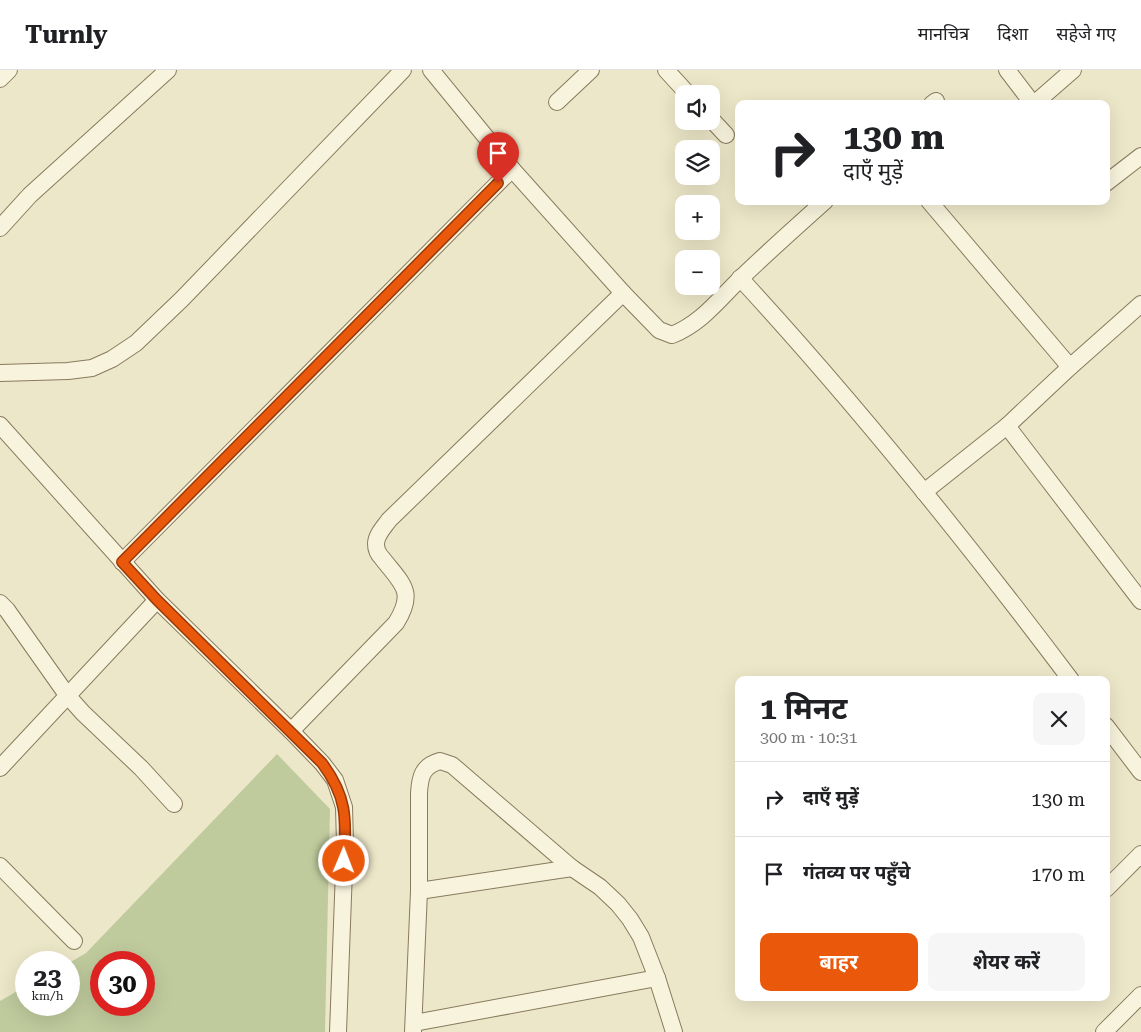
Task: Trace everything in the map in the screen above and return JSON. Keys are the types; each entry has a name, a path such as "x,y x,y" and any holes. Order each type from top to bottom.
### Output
{"street":[{"path":"0,79 9,70"},
{"path":"0,228 30,195 168,70"},
{"path":"0,373 68,371 92,368 112,359 136,343 182,299 404,70"},
{"path":"431,70 512,169 623,293 659,330 672,335 687,329 699,320 740,278 821,205"},
{"path":"557,102 591,70"},
{"path":"666,70 680,85"},
{"path":"1007,70 1030,100"},
{"path":"1038,100 1073,70"},
{"path":"720,129 726,135"},
{"path":"1110,181 1138,165"},
{"path":"122,562 512,169"},
{"path":"932,205 1070,367"},
{"path":"740,278 808,353 924,492 1069,676"},
{"path":"291,731 396,623 403,611 407,600 405,590 378,554 376,546 379,534 389,520 623,293"},
{"path":"924,492 1007,426 1141,304"},
{"path":"0,425 157,600 291,731 322,763 335,780 344,807 345,843 338,1032"},
{"path":"1007,426 1141,601"},
{"path":"0,768 157,600"},
{"path":"0,603 7,610 67,695 141,768 174,804"},
{"path":"1110,731 1141,772"},
{"path":"657,978 413,1027 419,891 420,778 428,766 440,762 452,765 572,868 600,887 618,904 641,937 657,978 674,1032"},
{"path":"1110,885 1141,854"},
{"path":"0,866 74,941"},
{"path":"419,891 572,868"},
{"path":"1104,1032 1141,995"}],"green space":[{"path":"277,754 330,809 325,1032 0,1032 0,1001 15,992 15,1016 80,1016 80,957 86,953"}],"route":[{"path":"344,861 344,807 335,780 322,763 291,731 157,600 122,562 498,183"}]}
